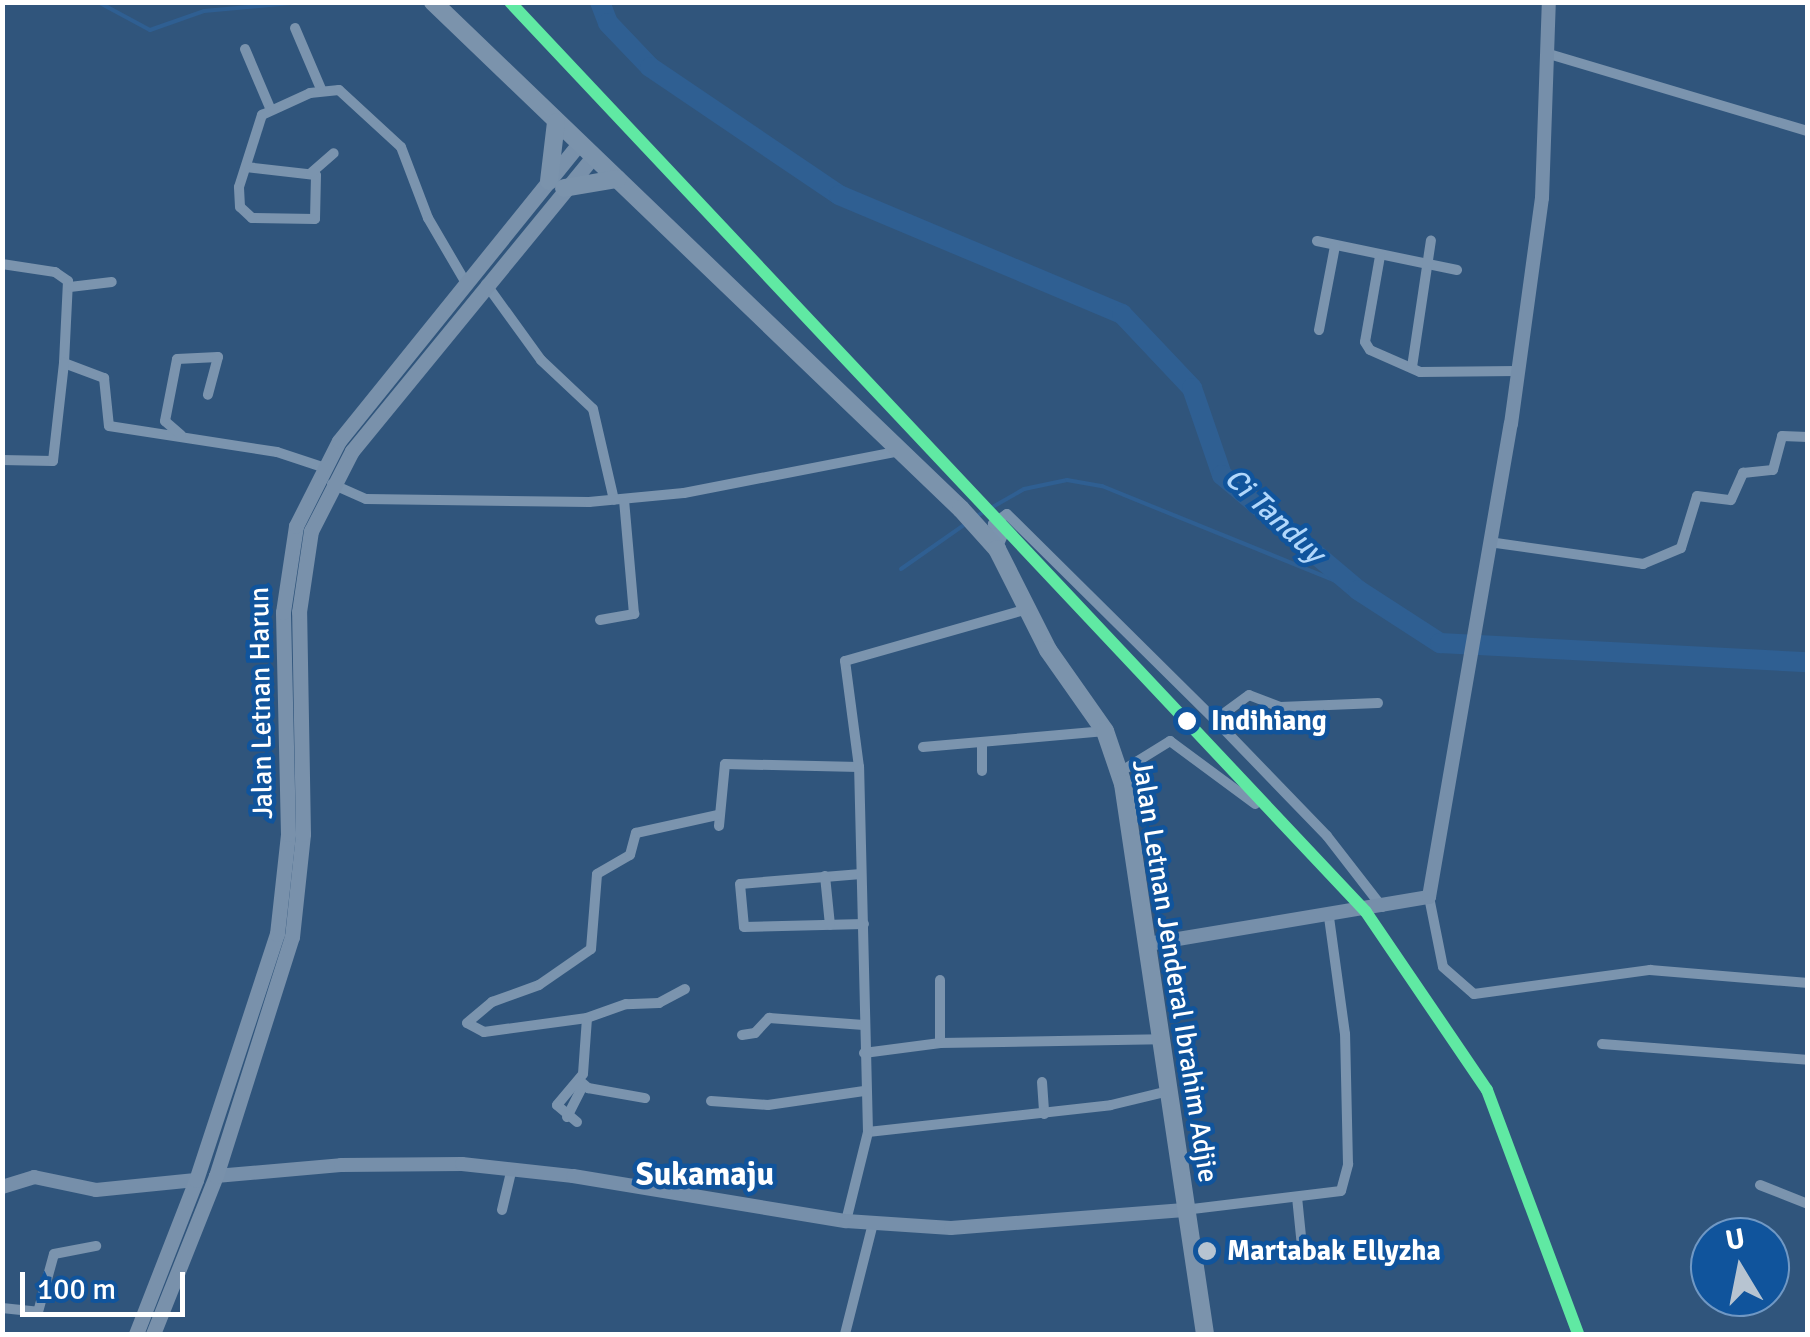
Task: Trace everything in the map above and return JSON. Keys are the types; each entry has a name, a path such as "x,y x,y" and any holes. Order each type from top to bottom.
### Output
{"highway":[{"name":"Jalan Letnan Jenderal Ibrahim Adjie","path":"433,2 904,450 961,509 997,549 1048,650 1105,730 1120,772 1205,1334"},
{"path":"556,122 556,184 617,179"}],"main road":[{"name":"Jalan Letnan Harun","path":"153,1334 216,1176 281,949 304,834 302,569 331,483 373,412 466,282 586,150"},
{"name":"Jalan Letnan Harun","path":"136,1334 281,949 287,850 286,567 322,467 486,284 556,184"}],"street":[{"path":"1548,2 1542,198 1429,898 1443,967 1474,994 1650,970 1808,983"},
{"path":"295,28 321,89"},
{"path":"245,50 270,108"},
{"path":"1548,54 1808,131"},
{"path":"246,167 311,172 320,182 315,219 268,221 240,207 246,167 258,124 270,108 321,89 344,93 400,147 428,218 466,282"},
{"path":"311,172 334,153"},
{"path":"1412,367 1431,240"},
{"path":"1317,242 1457,270"},
{"path":"1320,330 1336,246"},
{"path":"1380,256 1366,342 1374,353 1434,374 1517,371"},
{"path":"2,264 55,272 70,287 54,460 2,460"},
{"path":"70,287 112,282"},
{"path":"486,284 541,360 594,409 619,499 634,614 600,620"},
{"path":"182,436 165,420 176,359 220,358 208,394"},
{"path":"64,364 104,378 109,426 182,436 322,467"},
{"path":"1489,542 1643,564 1681,548 1697,496 1732,500 1743,473 1774,470 1782,436 1808,437"},
{"path":"331,483 366,499 474,504 619,499 866,462 904,450"},
{"path":"997,549 1002,538 994,524 1006,514 1215,720 1326,836 1383,908"},
{"path":"846,1221 868,1132 859,767 848,658 907,648 1028,609"},
{"path":"1215,720 1250,695 1280,707 1378,702"},
{"path":"923,748 1105,730"},
{"path":"1120,772 1170,741 1255,804"},
{"path":"982,745 982,771"},
{"path":"685,989 659,1002 626,1004 587,1018 484,1032 467,1023 492,1002 540,985 591,950 597,874 630,855 636,833 719,820 725,764 859,767"},
{"path":"862,874 742,881 742,923 748,928 864,924"},
{"path":"826,876 830,926"},
{"path":"1148,944 1429,898"},
{"path":"216,1176 411,1162 512,1168 873,1223 1025,1225 1341,1191 1348,1164 1345,1034 1330,917"},
{"path":"940,980 940,1043"},
{"path":"572,1120 581,1083 587,1018"},
{"path":"742,1035 755,1033 769,1018 864,1025"},
{"path":"864,1053 940,1043 1160,1038"},
{"path":"1602,1044 1808,1060"},
{"path":"1042,1082 1044,1114"},
{"path":"581,1083 645,1098"},
{"path":"711,1101 768,1105 864,1091"},
{"path":"868,1132 1044,1114 1170,1091"},
{"path":"502,1210 512,1168"},
{"path":"2,1186 34,1177 96,1190 196,1180"},
{"path":"1760,1185 1808,1204"},
{"path":"1297,1197 1303,1256"},
{"path":"845,1334 873,1223"},
{"path":"2,1308 38,1312 49,1260 96,1246"}],"waterway":[{"path":"98,2 150,30 204,11 302,2"},
{"name":"Ci Tanduy","path":"600,2 608,23 650,67 839,195 1122,314 1192,388 1222,475 1358,590 1440,643 1808,662"},
{"path":"975,517 1024,489 1067,480 1102,486 1358,590"},
{"path":"901,569 967,523"}],"transit line":[{"path":"510,2 1366,912 1487,1090 1578,1334"}],"place":[{"name":"Indihiang","path":"1187,721"},
{"name":"Martabak Ellyzha","path":"1207,1251"}],"district":[{"name":"Sukamaju","path":"705,1175"}]}
